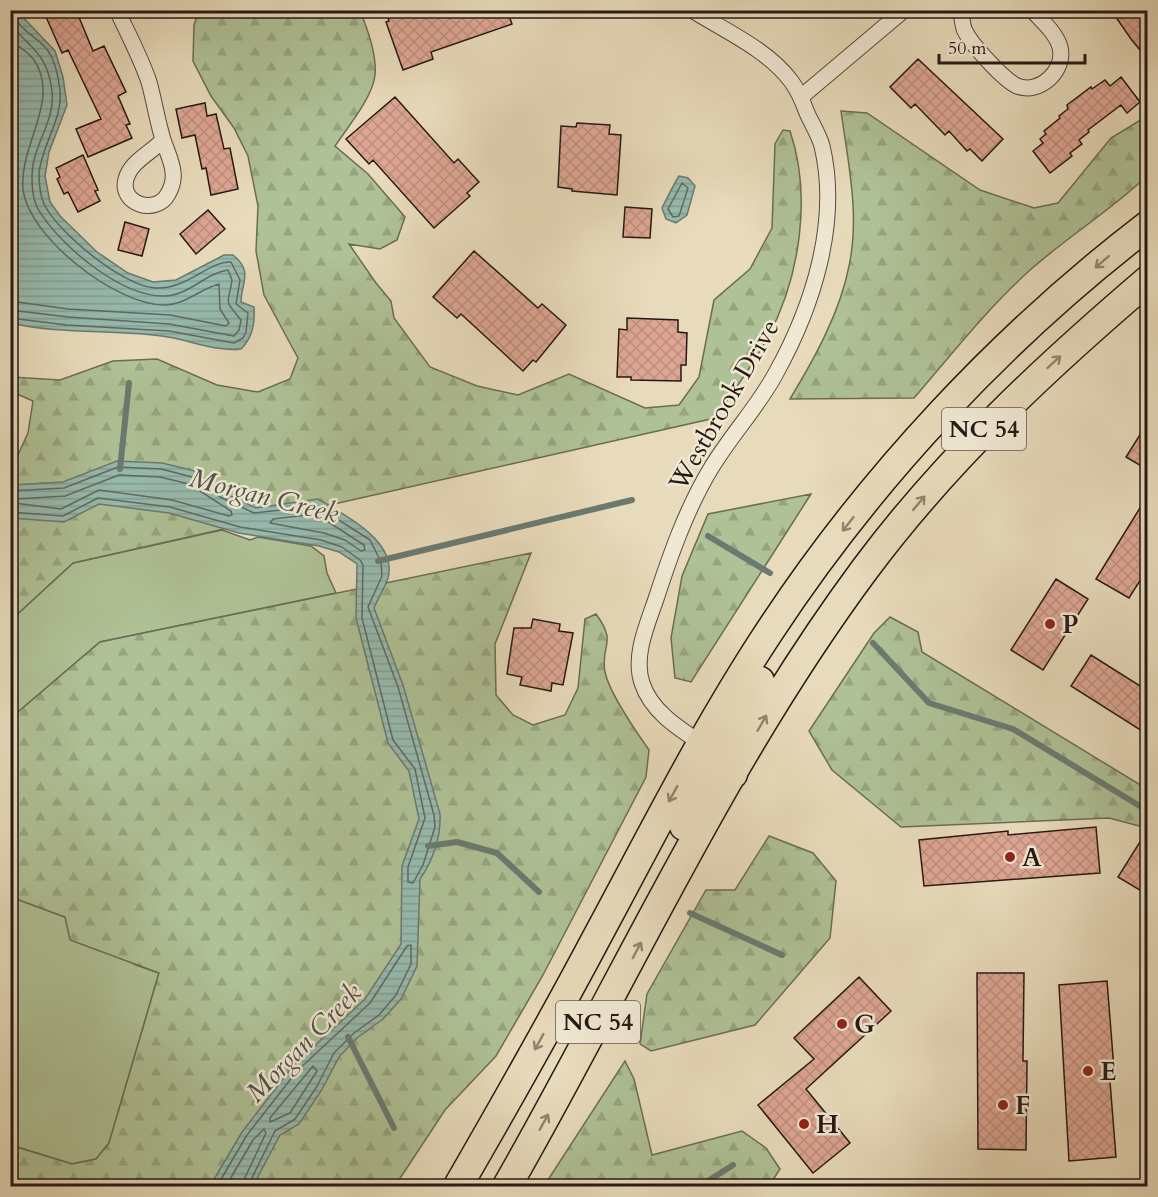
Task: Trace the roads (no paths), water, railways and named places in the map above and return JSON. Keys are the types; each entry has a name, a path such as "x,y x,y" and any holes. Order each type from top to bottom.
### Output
{"highway":[{"name":"NC 54","path":"458,1186 569,988 701,743 770,631 849,522 939,416 1036,320 1148,225"},
{"name":"NC 54","path":"507,1186 733,774 766,716 812,645 882,548 952,464 1007,405 1148,280"},
{"path":"1098,322 1148,300"},
{"path":"733,774 726,764 729,743 771,660 770,631"},
{"path":"679,871 674,847 701,790 707,770 707,753 701,743"}],"street":[{"path":"117,10 148,82 163,140"},
{"name":"Westbrook Drive","path":"692,10 772,59 792,81 822,144 827,187 824,236 815,277 795,337 775,375 710,470 688,515 650,617 639,662 642,684 659,711 674,725 701,743"},
{"path":"801,97 904,10"},
{"path":"961,10 965,32 1005,78 1024,87 1045,82 1056,72 1061,59 1059,45 1032,10"}],"water":[{"path":"10,11 17,11 55,51 63,77 67,105 49,152 45,176 50,202 60,216 97,252 128,273 153,282 176,280 224,255 233,255 245,272 241,302 254,307 252,330 241,349 214,348 168,337 50,329 11,323"},
{"path":"679,176 688,178 695,186 687,215 676,223 666,219 662,208"},
{"path":"117,461 162,463 195,471 222,492 256,508 318,499 354,521 377,541 385,552 389,565 388,578 374,608 403,685 440,814 435,848 420,879 417,966 401,999 383,1019 357,1038 339,1057 321,1091 299,1124 280,1135 253,1186 210,1186 242,1132 293,1066 365,999 401,944 402,866 419,819 409,771 388,743 356,618 357,564 339,552 319,546 239,533 169,513 99,504 64,522 11,518 11,485 63,482"}],"waterway":[{"path":"120,469 129,383"},
{"path":"378,561 632,500"},
{"path":"708,536 770,573"},
{"path":"873,643 929,703 1013,729 1148,811"},
{"path":"428,846 457,842 497,853 539,892"},
{"path":"690,913 782,955"},
{"name":"Morgan Creek","path":"348,1037 394,1128"},
{"path":"700,1186 733,1165"}],"place":[{"name":"P","path":"1050,624"},
{"name":"A","path":"1010,857"},
{"name":"G","path":"842,1024"},
{"name":"E","path":"1088,1071"},
{"name":"F","path":"1003,1105"},
{"name":"H","path":"804,1124"}]}
